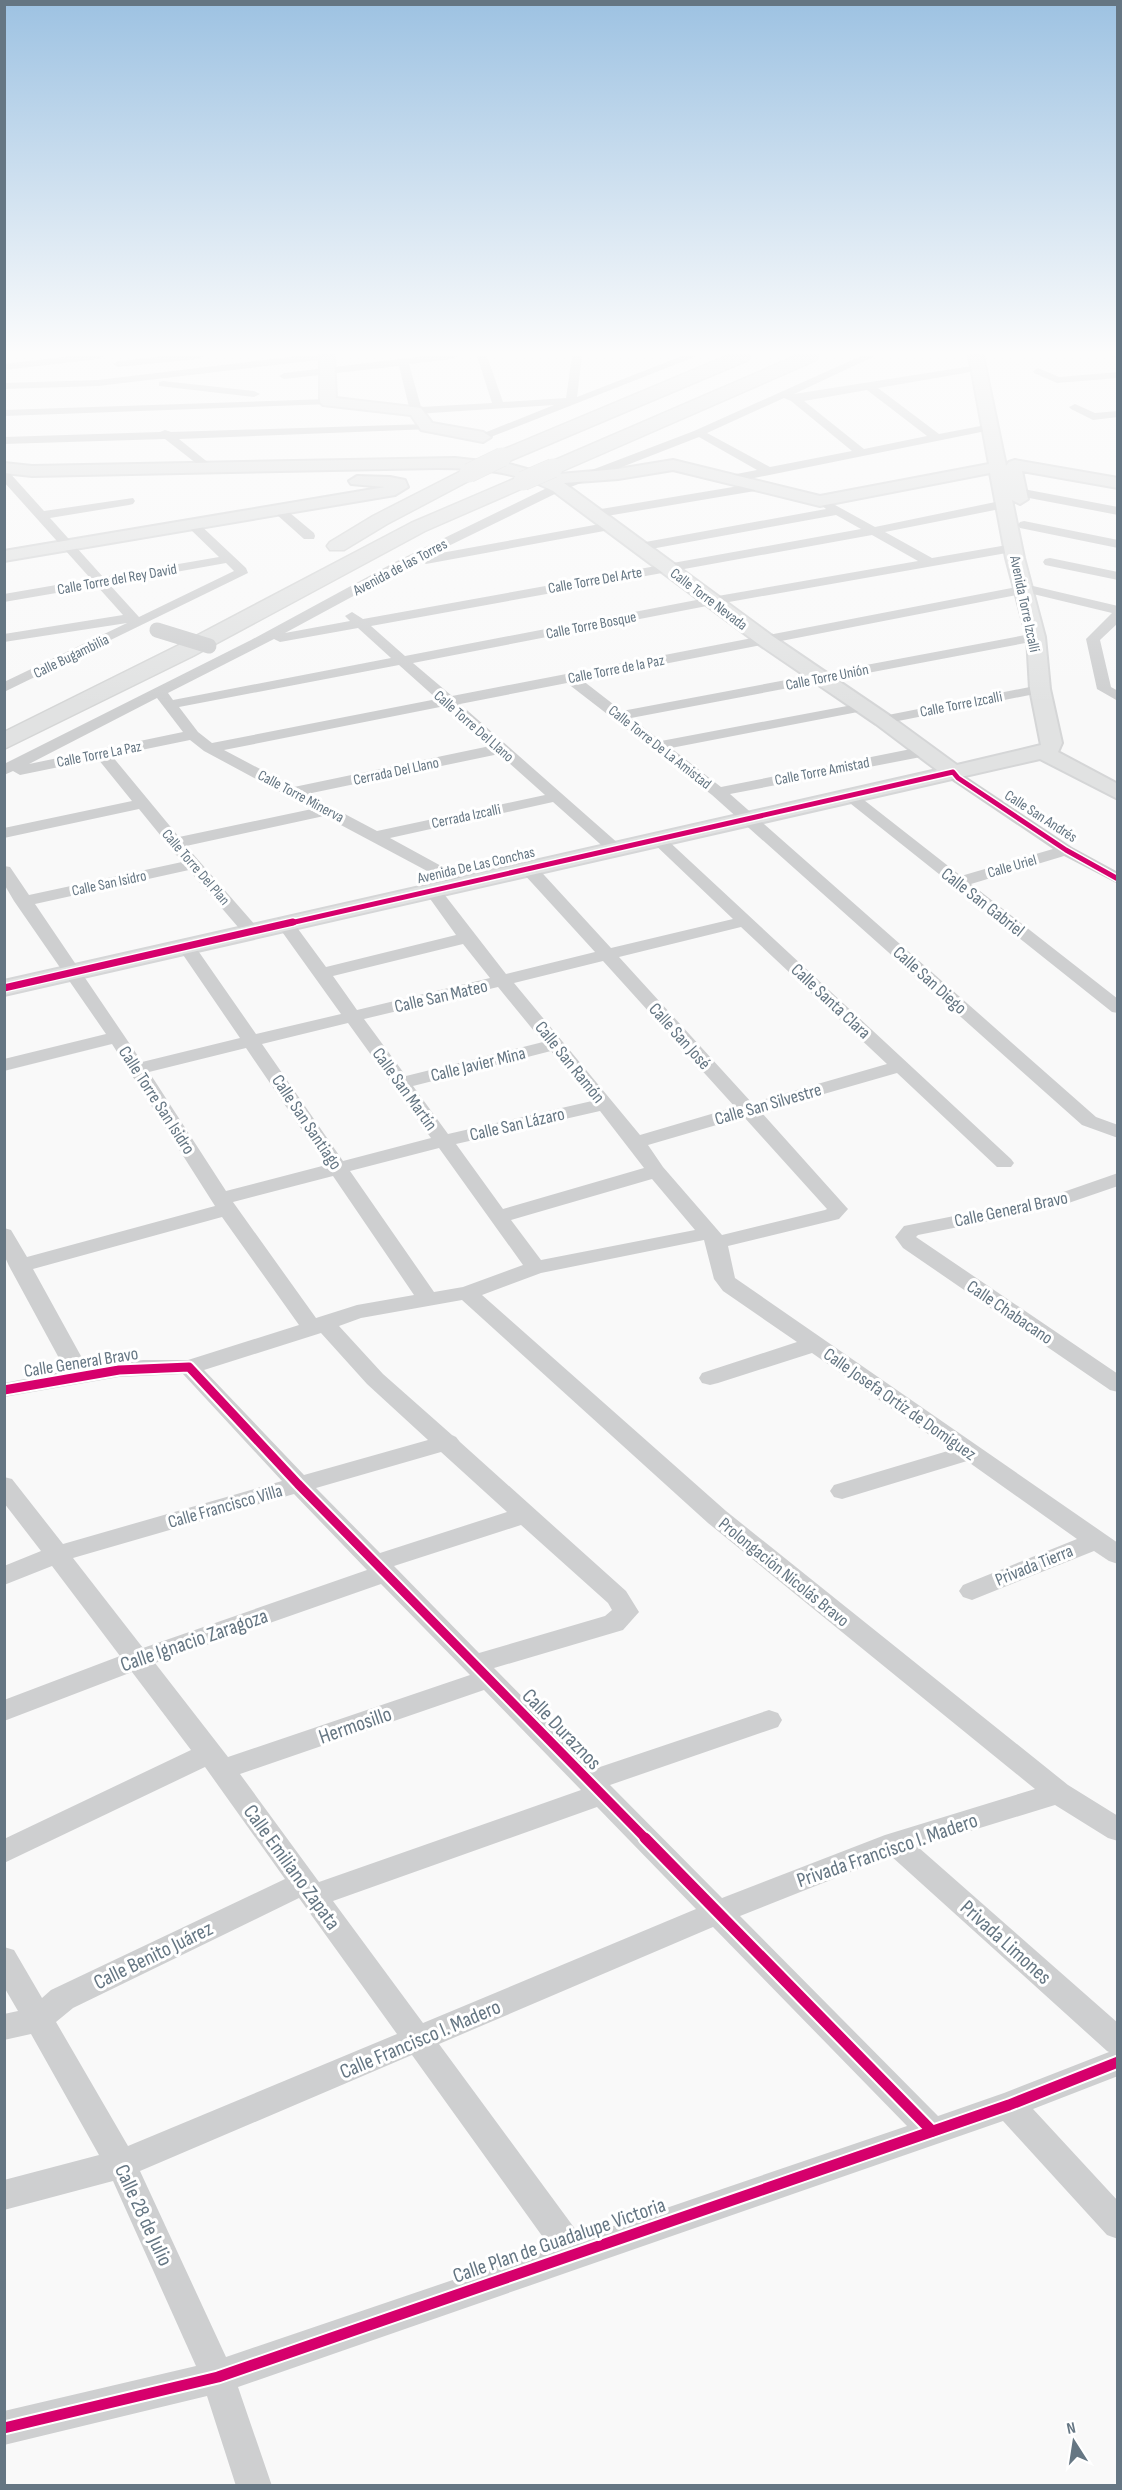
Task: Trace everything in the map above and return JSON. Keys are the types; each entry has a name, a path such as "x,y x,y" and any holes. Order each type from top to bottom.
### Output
{"highway":[{"path":"4,723 159,644 471,472"},
{"path":"4,742 185,651 418,526 522,481 553,479 567,472"}],"street":[{"path":"4,556 280,511 395,490 400,487 399,484 377,481 333,482 350,472"},
{"path":"377,481 383,472"},
{"path":"525,472 553,479 629,472"},
{"path":"590,475 598,472"},
{"path":"702,472 730,479 766,479"},
{"path":"756,472 766,479 820,501 931,563"},
{"path":"595,514 791,472"},
{"path":"820,501 973,472"},
{"path":"1013,472 1012,498 1024,525 1028,590 1118,610"},
{"path":"1047,472 1118,483"},
{"path":"4,474 9,489 42,515 134,620 157,630 225,651"},
{"name":"Calle Torre Nevada","path":"553,479 595,514 712,601 819,678 883,720 953,772"},
{"name":"Avenida de las Torres","path":"4,772 336,601 553,479"},
{"path":"114,487 134,494"},
{"path":"9,489 42,488"},
{"path":"42,515 134,494"},
{"path":"1012,498 1118,511"},
{"name":"Calle Torre Del Arte","path":"256,643 359,622 872,531 1012,498"},
{"name":"Avenida Torre Izcalli","path":"1012,498 1013,548 1028,590 1036,637 1048,748"},
{"path":"280,511 309,536"},
{"path":"640,547 838,511"},
{"path":"193,525 229,560"},
{"path":"1024,525 1118,544"},
{"path":"400,565 611,526"},
{"name":"Calle Torre Bosque","path":"169,705 712,601 1013,548"},
{"name":"Calle Bugambilia","path":"4,688 134,620 241,573 229,560"},
{"name":"Calle Torre del Rey David","path":"4,598 229,560"},
{"path":"1050,562 1118,576"},
{"name":"Calle Torre de la Paz","path":"209,748 764,639 1028,590"},
{"name":"Calle Torre Del Llano","path":"336,601 446,702 614,848"},
{"path":"1118,615 1093,639 1104,689 1118,697"},
{"path":"162,689 174,677 272,627 304,618"},
{"path":"4,638 134,620"},
{"name":"Calle Torre Unión","path":"619,716 1036,637"},
{"path":"4,679 33,674"},
{"name":"Calle Torre De La Amistad","path":"570,678 718,792 749,819"},
{"name":"Calle Torre Minerva","path":"162,689 169,705 193,735 209,748 328,810 459,883"},
{"name":"Calle Torre Izcalli","path":"883,720 1040,689"},
{"path":"658,746 862,707"},
{"name":"Calle Torre La Paz","path":"4,772 193,735"},
{"path":"1048,748 1118,793"},
{"name":"Avenida De Las Conchas","path":"4,988 284,922 749,819 1048,748"},
{"name":"Cerrada Del Llano","path":"292,792 500,749"},
{"name":"Calle Torre Amistad","path":"718,792 926,751"},
{"name":"Calle Torre Del Plan","path":"102,754 250,930"},
{"name":"Calle San Andrés","path":"953,772 958,778 1066,849 1118,879"},
{"name":"Calle San Gabriel","path":"849,796 1118,1008"},
{"name":"Cerrada Izcalli","path":"375,836 556,797"},
{"path":"4,833 142,804"},
{"path":"175,843 328,810"},
{"name":"Calle San Diego","path":"749,819 1089,1121 1118,1132"},
{"name":"Calle Santa Clara","path":"657,840 1004,1163"},
{"name":"Calle Uriel","path":"958,882 1066,849"},
{"name":"Calle San Isidro","path":"23,901 194,864"},
{"name":"Calle San José","path":"528,868 747,1110 835,1203 838,1209 832,1215 713,1238"},
{"name":"Calle Torre San Isidro","path":"4,871 117,1037 224,1204 317,1325 617,1597 626,1612"},
{"name":"Calle San Ramón","path":"431,889 467,938 713,1238"},
{"name":"Calle San Mateo","path":"137,1069 745,921"},
{"name":"Calle San Martín","path":"284,922 531,1261"},
{"path":"321,974 467,938"},
{"name":"Calle San Santiago","path":"186,946 427,1298"},
{"path":"4,1065 117,1037"},
{"name":"Calle Javier Mina","path":"401,1083 556,1044"},
{"name":"Calle San Silvestre","path":"636,1142 902,1066"},
{"name":"Calle San Lázaro","path":"20,1266 337,1168 603,1104"},
{"path":"498,1217 656,1171"},
{"name":"Calle General Bravo","path":"905,1237 911,1230 1054,1202 1118,1179"},
{"path":"4,1234 80,1375"},
{"name":"Calle Chabacano","path":"905,1237 910,1244 1118,1385"},
{"path":"189,1366 279,1340 357,1312 427,1298 467,1293 531,1261 713,1238"},
{"name":"Calle Josefa Ortíz de Domíguez","path":"713,1238 725,1279 731,1286 1118,1555"},
{"name":"Prolongación Nicolás Bravo","path":"467,1293 717,1517 1058,1793 1118,1830"},
{"path":"710,1378 815,1344"},
{"name":"Calle General Bravo","path":"4,1390 80,1375 163,1366 189,1366"},
{"name":"Calle Duraznos","path":"189,1366 298,1484 932,2131"},
{"name":"Calle Francisco Villa","path":"4,1576 58,1554 448,1442"},
{"path":"842,1491 969,1452"},
{"name":"Calle Emiliano Zapata","path":"5,1486 216,1762 574,2254"},
{"name":"Calle Ignacio Zaragoza","path":"4,1711 527,1514"},
{"name":"Privada Tierra","path":"972,1591 1097,1540"},
{"name":"Hermosillo","path":"4,1852 216,1762 614,1623 626,1612"},
{"name":"Calle Benito Juárez","path":"4,2027 38,2020 62,1999 308,1889 595,1788 769,1720"},
{"name":"Privada Francisco I. Madero","path":"718,1912 895,1843 1058,1793"},
{"name":"Privada Limones","path":"895,1843 1118,2042"},
{"name":"Calle Francisco I. Madero","path":"4,2195 122,2164 420,2040 718,1912"},
{"name":"Calle 28 de Julio","path":"4,1959 122,2164 218,2378 254,2486"},
{"name":"Calle Plan de Guadalupe Victoria","path":"4,2428 218,2378 1009,2105 1118,2062"},
{"path":"1009,2105 1118,2224"}],"cycle path":[{"path":"4,988 953,772 958,778 1066,850 1118,879"},
{"path":"4,1390 119,1370 189,1367 298,1484 932,2131"},
{"path":"4,2428 218,2377 1009,2105 1118,2062"}]}
